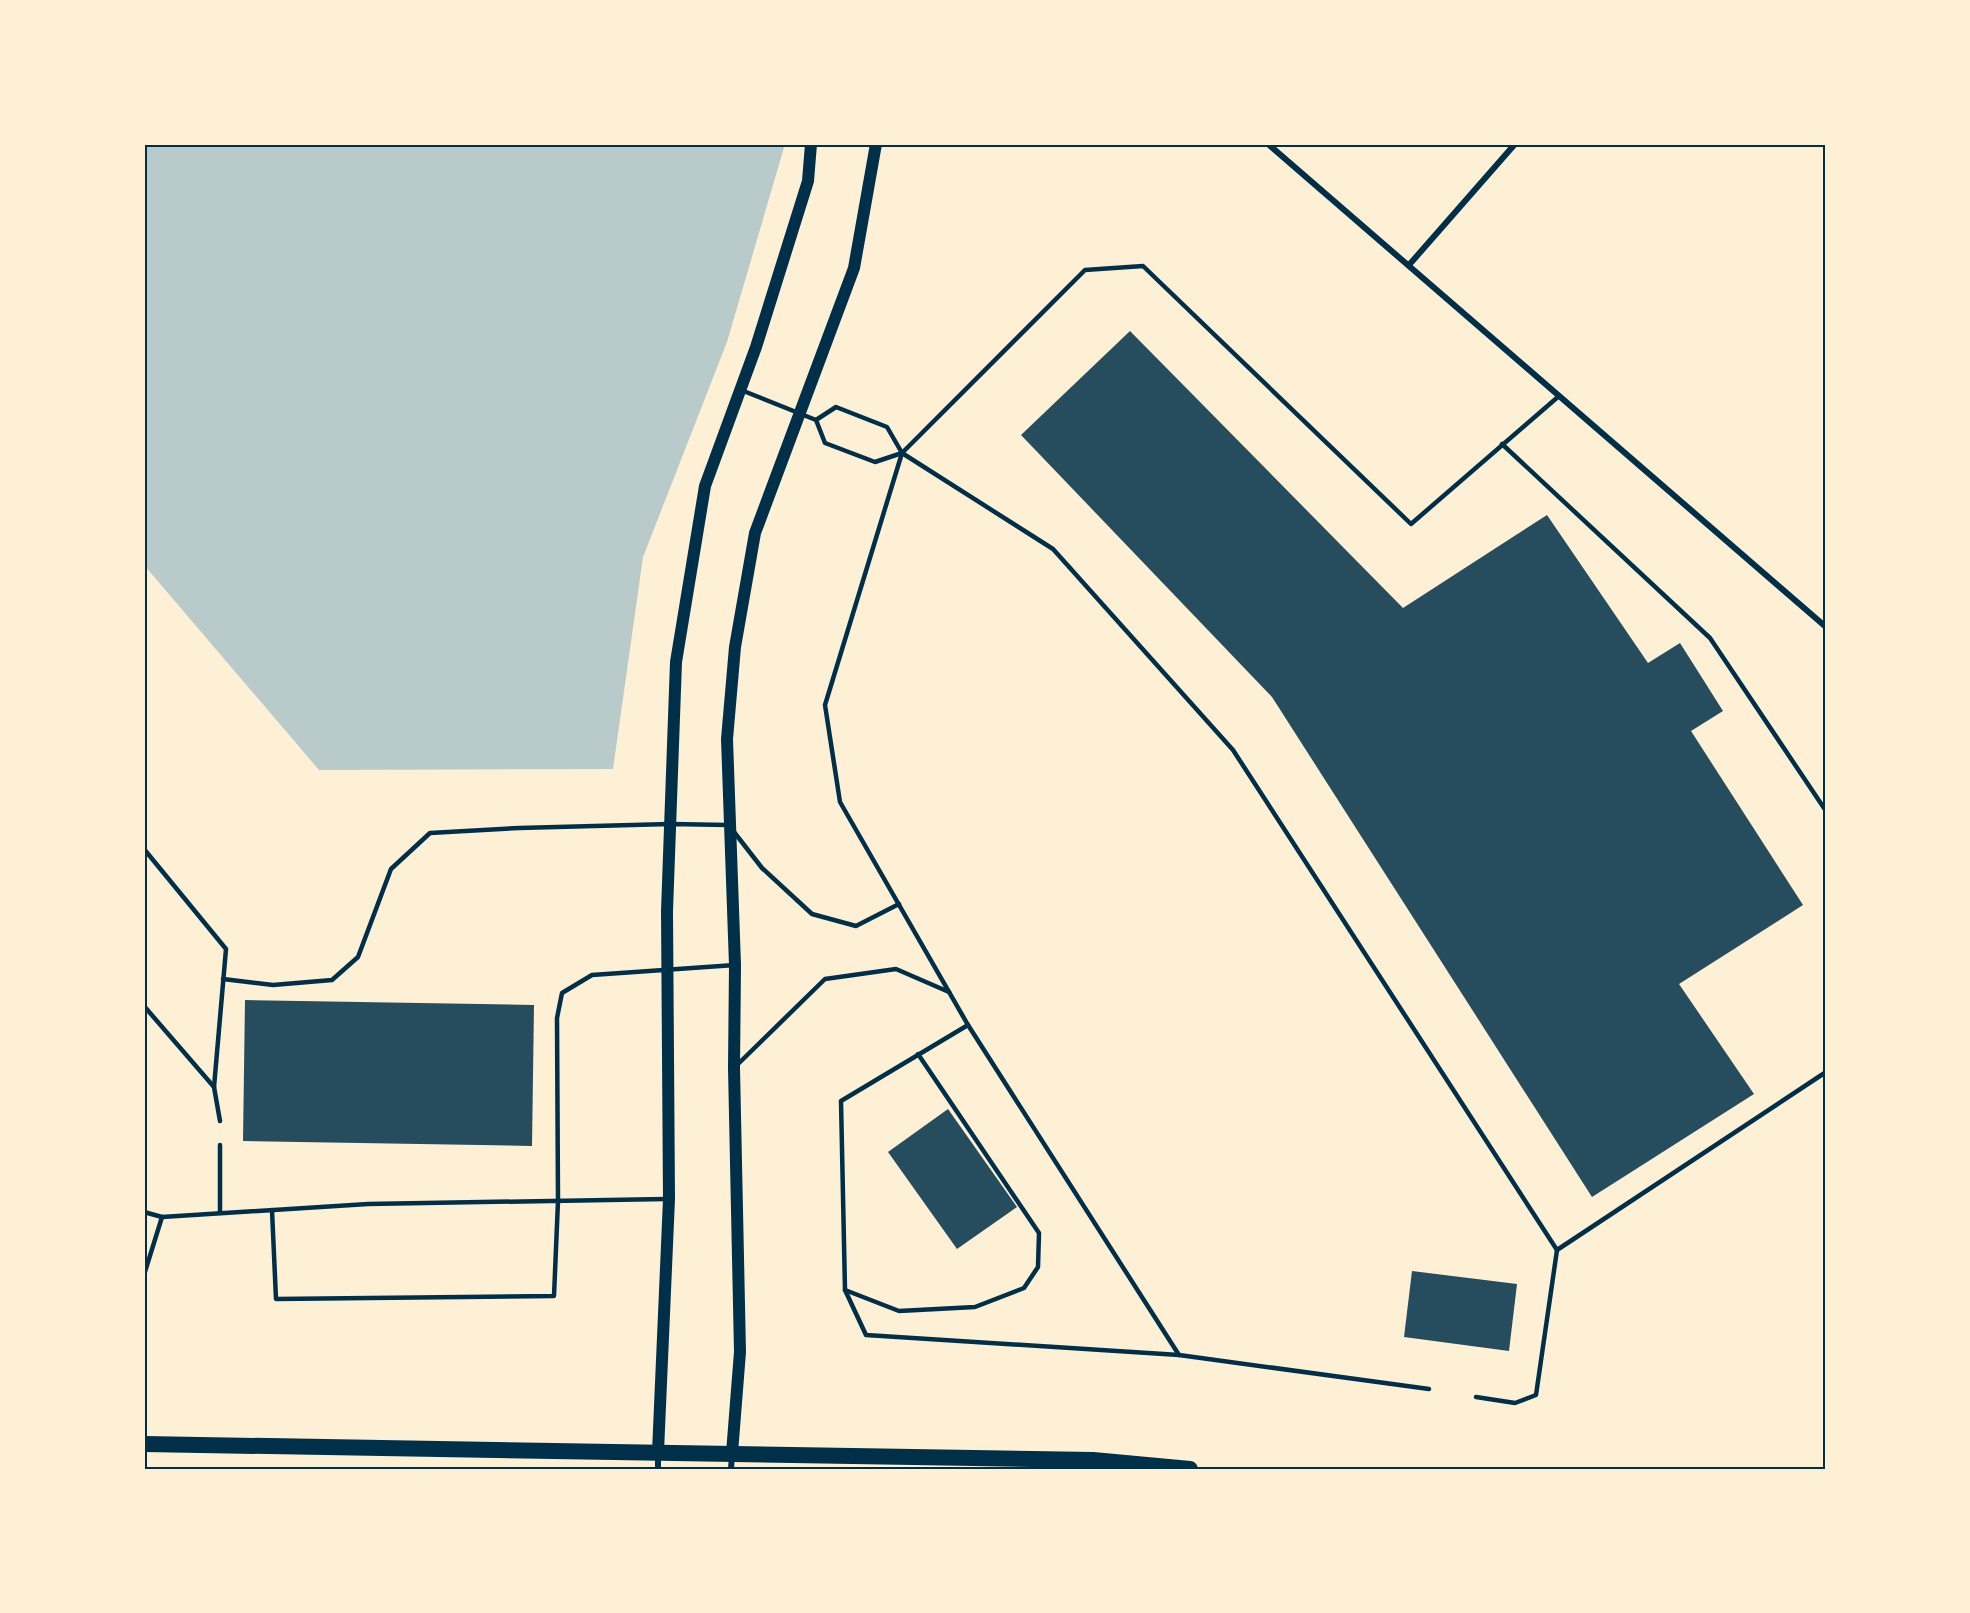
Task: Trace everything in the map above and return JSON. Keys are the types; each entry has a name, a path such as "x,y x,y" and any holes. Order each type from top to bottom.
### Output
{"highway":[{"path":"144,1444 658,1460 1093,1460 1190,1469"}],"main road":[{"path":"658,1460 669,1199 667,969 670,824 678,650 705,486 759,336 808,181 811,144"},
{"path":"731,1461 740,1352 734,1068 735,965 726,739 735,647 755,533 854,268 876,144"}],"street":[{"path":"1268,144 1826,627"},
{"path":"1409,265 1515,144"}],"lane":[{"path":"740,390 816,420 825,443 874,462 902,453 1085,270 1143,266 1411,524 1559,396"},
{"path":"816,420 836,407 887,427 902,453 1053,549 1233,750 1557,1250 1536,1395 1515,1403 1476,1397"},
{"path":"1503,444 1710,638 1826,811"},
{"path":"902,453 825,705 840,802 968,1024 1179,1355"},
{"path":"223,979 273,985 332,980 358,957 391,869 430,833 519,828 670,824 729,825 762,868 812,914 856,926 899,904"},
{"path":"144,849 226,949 214,1087 220,1121"},
{"path":"272,1210 276,1299 554,1296 558,1201 557,1018 562,993 592,975 735,965"},
{"path":"734,1068 825,979 896,969 949,992"},
{"path":"144,1006 214,1087"},
{"path":"968,1024 841,1101 845,1290 866,1335 1179,1355 1429,1389"},
{"path":"845,1290 899,1311 975,1306 1024,1288 1038,1267 1039,1233 918,1054"},
{"path":"1557,1250 1826,1072"},
{"path":"220,1145 220,1213"},
{"path":"144,1212 162,1217 368,1204 669,1199"},
{"path":"144,1275 162,1217"}],"shaded area":[{"path":"144,144 785,144 727,342 643,557 613,769 319,770 144,565"}],"building":[{"path":"1130,331 1403,608 1547,515 1648,663 1680,643 1723,711 1691,731 1803,905 1679,984 1754,1094 1592,1197 1272,697 1021,435"},
{"path":"245,1000 534,1005 532,1146 243,1141"},
{"path":"948,1109 1017,1207 957,1249 888,1152"},
{"path":"1412,1271 1517,1284 1509,1351 1404,1337"}]}
